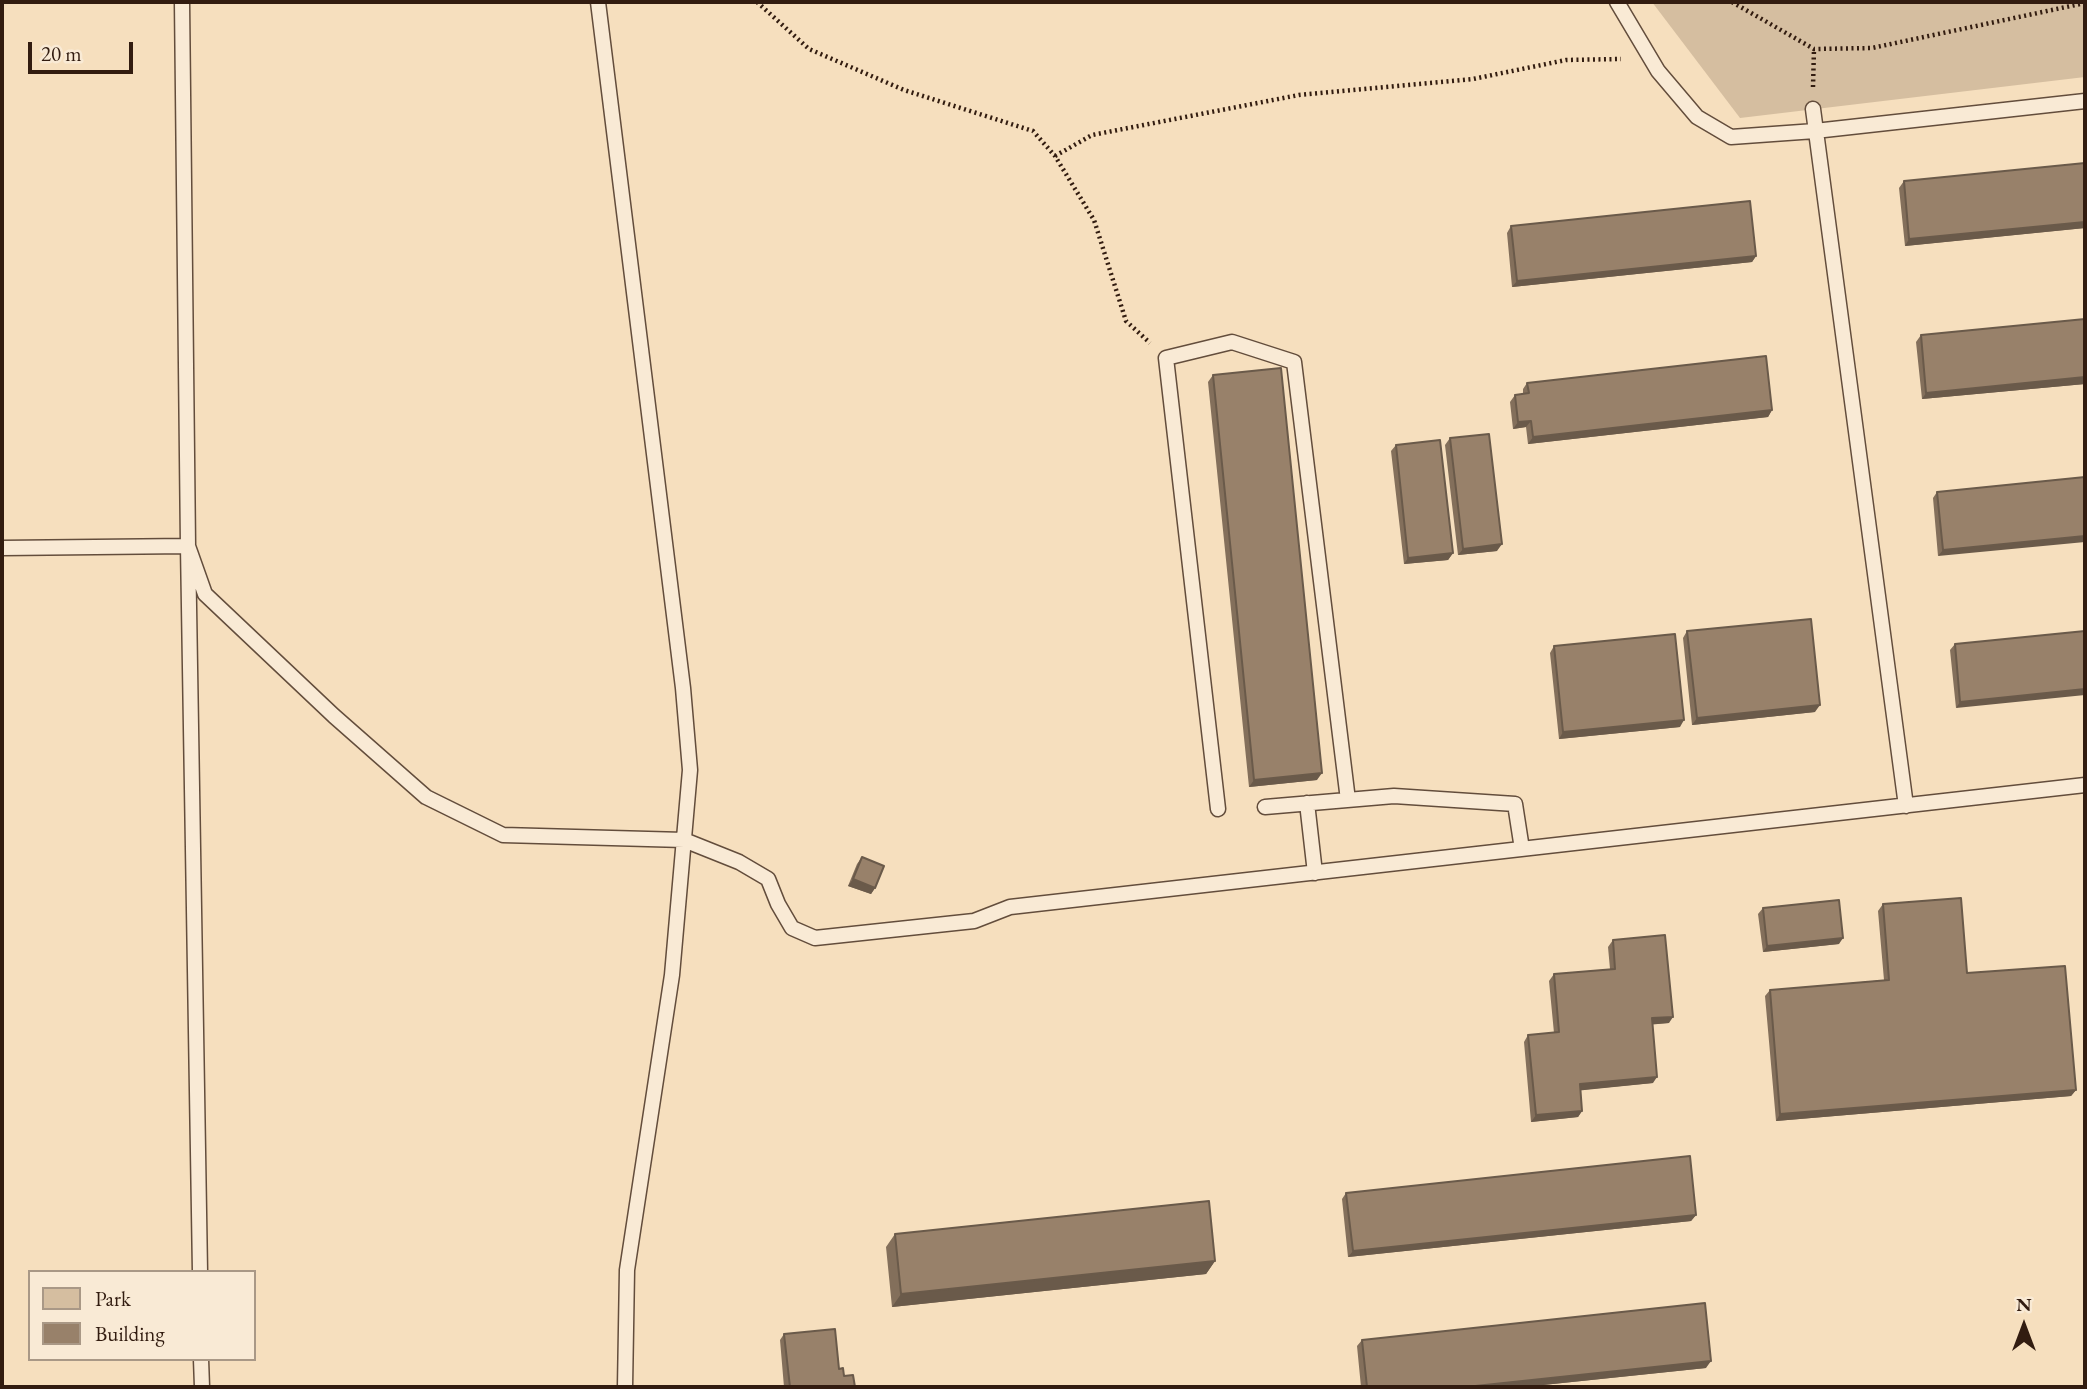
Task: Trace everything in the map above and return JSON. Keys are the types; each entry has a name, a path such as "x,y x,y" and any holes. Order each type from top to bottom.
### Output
{"lane":[{"path":"182,2 200,1270"},
{"path":"598,2 683,688 690,770 672,975 627,1270 625,1387"},
{"path":"1617,2 1658,71 1697,117 1731,137 1815,131 2085,101"},
{"path":"1813,110 1906,806"},
{"path":"1219,808 1166,358 1232,342 1294,362 1348,800"},
{"path":"2,548 188,545"},
{"path":"188,545 205,594 334,716 426,797 503,835 684,839 739,862 768,879 792,928 814,938 974,921 1010,907 2085,785"},
{"path":"1265,807 1394,796 1515,804 1522,849"},
{"path":"1307,803 1315,873"},
{"path":"201,1361 201,1387"}],"path":[{"path":"757,2 809,49 904,90 1033,131 1055,156 1094,220 1126,321 1166,358"},
{"path":"1732,2 1814,49 1872,48 2085,3"},
{"path":"1813,110 1814,49"},
{"path":"1055,156 1093,135 1299,95 1473,79 1566,60 1627,59 1658,71"}],"green space":[{"path":"1652,2 2085,2 2085,77 1740,118"}],"building":[{"path":"2085,163 2085,222 1909,239 1904,181"},
{"path":"1750,201 1756,256 1517,281 1511,226"},
{"path":"2085,319 2085,377 1926,393 1921,335"},
{"path":"1766,356 1772,410 1533,437 1531,421 1518,422 1515,395 1529,393 1527,383"},
{"path":"1281,368 1322,773 1254,780 1213,375"},
{"path":"1489,434 1502,544 1463,549 1450,438"},
{"path":"1440,440 1453,553 1408,558 1396,445"},
{"path":"2085,477 2085,536 1943,550 1937,492"},
{"path":"1811,619 1820,705 1697,718 1687,631"},
{"path":"2085,631 2085,689 1960,702 1955,644"},
{"path":"1675,634 1684,720 1563,732 1554,646"},
{"path":"862,857 884,866 875,888 853,879"},
{"path":"1961,898 1967,973 2065,966 2076,1090 1780,1114 1770,990 1889,980 1883,904"},
{"path":"1839,900 1843,938 1767,946 1763,908"},
{"path":"1665,935 1673,1017 1652,1018 1657,1077 1580,1084 1582,1111 1536,1115 1528,1035 1559,1032 1554,974 1615,969 1613,940"},
{"path":"1690,1156 1696,1215 1353,1251 1346,1193"},
{"path":"1209,1201 1215,1261 901,1294 895,1234"},
{"path":"1705,1303 1711,1361 1466,1387 1367,1387 1362,1340"},
{"path":"835,1329 839,1369 843,1368 844,1376 853,1375 855,1387 790,1387 784,1334"}]}
